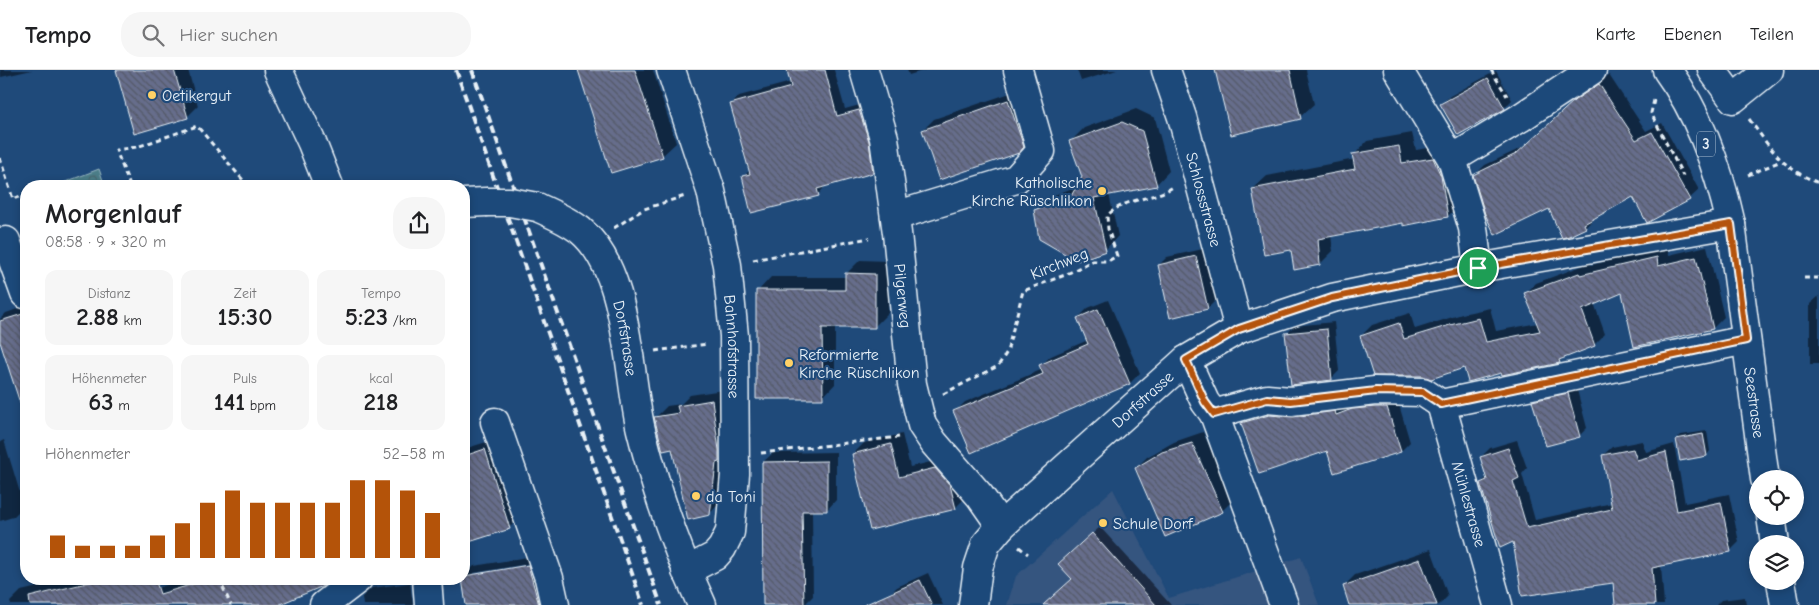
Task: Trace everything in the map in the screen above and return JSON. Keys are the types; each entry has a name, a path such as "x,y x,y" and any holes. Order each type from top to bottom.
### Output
{"street":[{"path":"278,70 312,143 327,180"},
{"name":"Bahnhofstrasse","path":"671,70 710,191 728,265 734,346 735,474 730,532 722,548 715,556 686,571"},
{"name":"Pilgerweg","path":"864,70 884,138 896,224 912,384 922,425 934,443 980,496 1001,526"},
{"path":"896,224 1016,180 1042,151 1018,70"},
{"name":"Schlossstrasse","path":"1166,70 1182,117 1239,329"},
{"path":"1398,70 1452,159 1473,228 1478,268"},
{"path":"1452,159 1520,118 1592,70"},
{"name":"Seestrasse","path":"1667,70 1678,86 1702,133 1724,190 1731,224 1764,470"},
{"path":"1712,70 1734,98 1769,70"},
{"name":"Dorfstrasse","path":"475,202 510,202 537,207 570,223 588,238 601,256 613,282 620,307 640,428 658,496 686,571"},
{"name":"Dorfstrasse","path":"973,605 978,568 986,544 1001,526 1186,360 1239,329 1332,298 1478,268 1731,224"},
{"path":"0,242 6,241 20,278"},
{"path":"1214,414 1267,399 1291,401 1376,391 1423,392 1441,404 1746,340"},
{"path":"1186,360 1205,402 1214,414 1284,605"},
{"name":"Mühlestrasse","path":"1441,404 1498,605"},
{"path":"495,422 549,578 555,605"},
{"path":"686,571 702,605"},
{"path":"324,605 350,585"},
{"path":"427,585 429,605"},
{"path":"1782,590 1785,605"}],"path":[{"path":"1734,98 1781,161 1796,172 1819,183"},
{"path":"1654,99 1651,113 1684,176"},
{"path":"128,180 116,150 137,147 197,126 243,180"},
{"path":"0,158 13,199 20,196"},
{"path":"1748,175 1781,161"},
{"name":"Kirchweg","path":"922,425 928,402 998,366 1007,352 1023,291 1064,276 1092,261 1108,261 1116,256 1108,229 1107,216 1114,208 1164,193 1174,186 1174,178"},
{"path":"614,228 644,209 688,195"},
{"path":"728,265 896,224"},
{"path":"1804,278 1819,278"},
{"path":"654,352 711,343"},
{"path":"756,453 914,436 922,425"},
{"path":"223,585 231,605"}],"shaded area":[{"name":"Schule Dorf","path":"1113,489 1169,598 1301,557 1319,605 1007,605 1016,576"}],"green space":[{"path":"99,169 103,180 70,180"}],"building":[{"name":"Oetikergut","path":"116,70 174,70 188,118 134,134"},
{"path":"578,70 635,70 663,157 611,173"},
{"path":"787,70 825,70 837,116 859,110 869,141 873,173 817,189 819,196 751,213 742,176 750,174 730,104 791,87"},
{"path":"1215,70 1290,70 1301,119 1231,135"},
{"path":"1488,78 1505,109 1458,135 1440,104"},
{"path":"1599,84 1636,140 1652,132 1690,200 1647,223 1633,197 1584,224 1586,228 1562,238 1549,209 1495,235 1485,214 1473,175 1516,154 1575,100"},
{"path":"1008,100 1024,147 1019,153 939,180 922,130"},
{"name":"Katholische Kirche Rüschlikon","path":"1122,122 1142,131 1157,186 1094,198 1106,251 1077,261 1039,239 1034,210 1071,196 1082,177 1069,141"},
{"path":"1399,146 1402,163 1433,158 1441,176 1448,217 1403,226 1403,223 1318,239 1320,265 1294,270 1291,250 1264,255 1252,189 1355,169 1352,154"},
{"path":"1196,256 1208,309 1170,318 1158,265"},
{"path":"1657,257 1658,266 1696,257 1713,329 1634,347 1622,293 1582,310 1595,346 1559,360 1560,363 1502,375 1501,373 1468,382 1464,368 1431,379 1423,376 1373,376 1360,336 1399,323 1404,339 1479,318 1486,342 1540,331 1524,293 1579,273 1580,275"},
{"name":"Reformierte Kirche Rüschlikon","path":"845,273 875,274 875,328 822,328 823,399 756,399 756,290 845,290"},
{"path":"1098,309 1130,384 971,453 953,411 1043,374 1039,365 1088,344 1077,318"},
{"path":"20,315 20,403 0,342 0,321"},
{"path":"1327,329 1332,380 1291,385 1285,333"},
{"path":"1568,393 1580,437 1546,446 1532,401"},
{"path":"712,400 719,462 716,463 710,515 688,520 672,449 663,451 654,417 679,413 677,406"},
{"path":"1387,407 1401,452 1334,473 1327,451 1259,474 1241,423 1269,415 1293,417 1335,411 1336,415 1352,409"},
{"path":"1703,434 1707,456 1680,461 1676,439"},
{"path":"1192,443 1223,512 1165,537 1135,468 1162,452"},
{"path":"891,444 899,477 935,468 950,485 956,509 870,530 852,454"},
{"path":"1508,448 1519,478 1513,481 1527,528 1612,509 1602,455 1633,449 1637,460 1666,452 1677,511 1721,502 1731,552 1652,568 1655,605 1615,605 1613,583 1522,596 1513,542 1500,548 1480,483 1487,480 1480,457"},
{"path":"485,449 510,529 470,542 470,454"},
{"path":"827,461 827,511 802,511 804,605 763,605 762,462"},
{"path":"1092,533 1156,605 1043,605 1072,579 1058,564"},
{"path":"1420,559 1437,605 1349,605 1343,586"},
{"path":"528,565 539,605 466,605 463,585 470,585 470,575"},
{"path":"920,580 932,605 864,605"},
{"path":"78,585 157,585 160,594 190,585 324,585 278,605 30,605 29,597"}],"railway":[{"path":"456,70 643,605"},
{"path":"472,70 661,605"}],"place":[{"name":"Oetikergut","path":"152,95"},
{"name":"Katholische Kirche Rüschlikon","path":"1102,191"},
{"name":"Reformierte Kirche Rüschlikon","path":"789,363"},
{"name":"da Toni","path":"696,496"},
{"name":"Schule Dorf","path":"1103,523"}],"route":[{"path":"1731,224 1746,340 1441,404 1423,392 1376,391 1291,401 1267,399 1214,414 1205,402 1194,373 1186,360 1239,329 1332,298 1478,268 1710,226 1731,224"}]}
